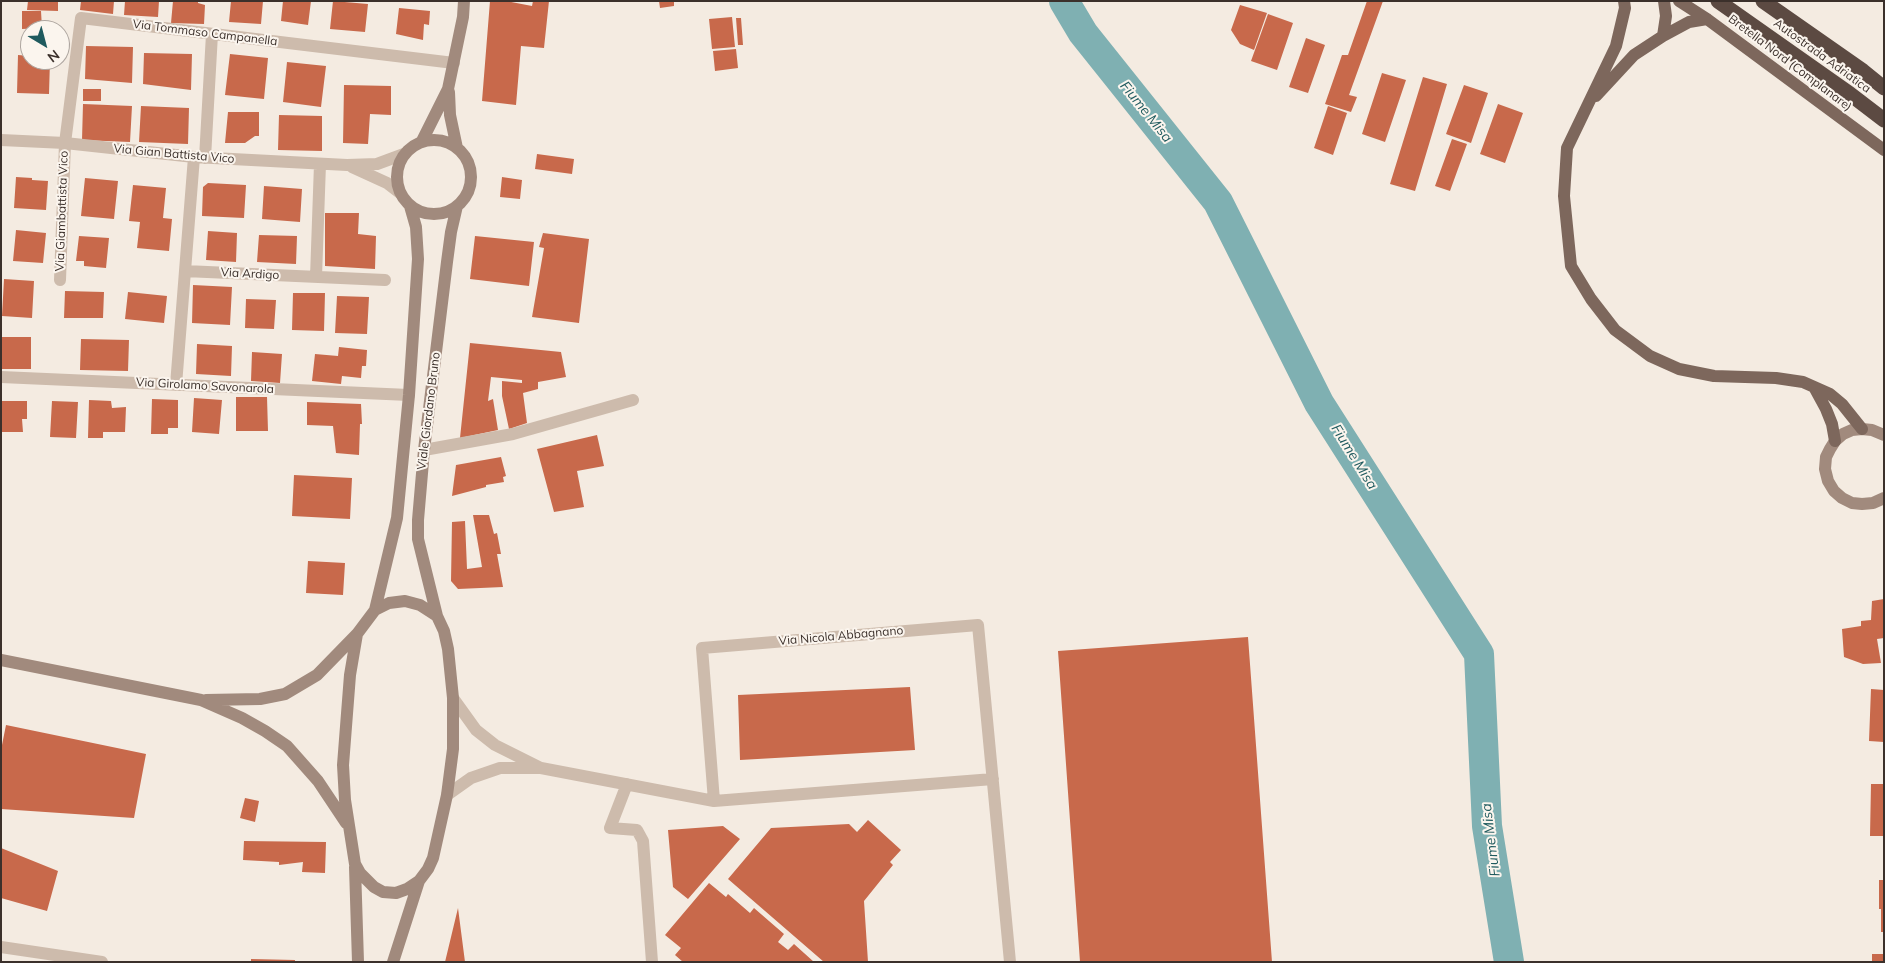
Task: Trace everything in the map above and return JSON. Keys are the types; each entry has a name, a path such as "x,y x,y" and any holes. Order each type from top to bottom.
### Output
{"highway":[{"name":"Autostrada Adriatica","path":"1718,1 1884,120"},
{"name":"Autostrada Adriatica","path":"1763,1 1884,88"}],"main road":[{"path":"422,142 448,89 463,17 464,1"},
{"path":"1663,36 1666,16 1664,1"},
{"name":"Bretella Nord (Complanare)","path":"1679,1 1707,19 1884,150"},
{"path":"1628,3 1616,46 1567,148 1564,196 1571,266 1590,300 1615,330 1650,356 1679,369 1714,376 1776,378 1803,382 1830,394 1842,404 1862,429"},
{"path":"1586,107 1634,56 1663,36 1689,22 1707,19"},
{"path":"448,89 450,114 457,148 469,164 470,181 464,199 446,212 433,214 421,212 410,206 400,193 397,173 404,154 422,142 435,140 457,148"},
{"name":"Viale Giordano Bruno","path":"358,962 355,864 348,827 343,765 350,675 357,634 374,610 397,518 409,395 418,259 416,227 410,206"},
{"name":"Viale Giordano Bruno","path":"393,962 419,881 433,858 447,795 452,748 452,698 448,649 444,631 436,616 418,539 424,450 451,232 456,206"},
{"path":"1814,387 1832,424 1835,441"},
{"path":"1880,503 1857,504 1842,498 1834,491 1828,481 1825,469 1826,457 1835,441 1852,430 1872,430 1884,435"},
{"path":"374,610 389,603 405,601 420,605 436,616"},
{"path":"1,660 201,700 260,699 285,694 317,675 357,634"},
{"path":"201,700 265,730 287,746 318,781 348,827"},
{"name":"Viale Giordano Bruno","path":"355,864 366,880 383,892 396,892 407,889 419,881"}],"street":[{"name":"Via Tommaso Campanella","path":"65,143 81,18 454,63"},
{"path":"176,385 185,271 212,34"},
{"name":"Via Gian Battista Vico","path":"1,140 65,143 199,158 347,165 377,164 404,154"},
{"name":"Via Giambattista Vico","path":"60,280 65,143"},
{"path":"316,276 320,164"},
{"name":"Via Gian Battista Vico","path":"347,165 387,183 400,193"},
{"name":"Via Ardigo","path":"185,271 385,280"},
{"name":"Via Girolamo Savonarola","path":"1,377 409,395"},
{"path":"424,450 513,434 633,400"},
{"name":"Via Nicola Abbagnano","path":"714,801 702,648 978,626 1010,962"},
{"path":"452,698 476,730 495,745 541,768"},
{"path":"447,795 471,778 500,768 541,768 714,801 993,779"},
{"path":"627,784 610,828 637,830 643,842 652,962"},
{"path":"1,947 102,962"}],"building":[{"path":"28,1 58,1 58,11 27,10"},
{"path":"81,1 114,1 113,14 80,10"},
{"path":"125,1 159,1 158,17 124,15"},
{"path":"173,1 198,1 198,3 205,5 204,24 171,23"},
{"path":"231,1 263,1 261,24 229,22"},
{"path":"283,1 311,1 308,25 281,21"},
{"path":"333,1 368,4 365,32 330,29"},
{"path":"490,1 506,1 532,6 533,1 549,1 544,48 521,46 516,105 482,101"},
{"path":"659,1 674,1 674,6 660,8"},
{"path":"1367,1 1383,1 1349,95 1357,97 1351,112 1325,104 1342,55 1348,55"},
{"path":"1240,5 1267,13 1254,50 1240,44 1231,30"},
{"path":"399,8 430,11 429,25 424,24 423,40 396,34"},
{"path":"22,11 41,11 42,20 22,20"},
{"path":"1268,14 1293,23 1277,70 1251,61"},
{"path":"732,17 735,47 712,49 709,19"},
{"path":"736,18 741,18 743,45 738,45"},
{"path":"1306,38 1325,45 1308,93 1289,87"},
{"path":"86,46 133,47 132,83 85,79"},
{"path":"736,49 738,68 715,71 713,51"},
{"path":"144,53 192,54 191,90 143,84"},
{"path":"230,54 268,58 264,99 225,95"},
{"path":"18,55 20,55 20,70 50,70 49,94 17,93"},
{"path":"287,62 326,66 321,107 283,102"},
{"path":"1382,73 1406,80 1385,142 1362,134"},
{"path":"1423,77 1447,84 1415,191 1390,184"},
{"path":"344,85 391,86 391,115 370,114 368,144 343,143"},
{"path":"1464,85 1488,93 1471,143 1446,134"},
{"path":"83,89 101,89 101,101 83,101"},
{"path":"83,104 132,106 130,142 82,140"},
{"path":"1498,104 1523,113 1505,163 1480,154"},
{"path":"141,106 189,108 188,144 139,142"},
{"path":"1328,106 1347,113 1333,155 1314,148"},
{"path":"228,112 259,112 259,136 255,136 245,143 225,143"},
{"path":"279,115 322,116 322,151 278,150"},
{"path":"1452,139 1467,144 1450,191 1435,186"},
{"path":"537,154 574,159 572,174 535,169"},
{"path":"16,177 48,181 46,210 14,208"},
{"path":"502,177 522,180 520,199 500,197"},
{"path":"85,178 118,181 114,219 81,216"},
{"path":"208,183 246,185 244,218 202,216 203,187"},
{"path":"133,185 166,188 163,218 172,219 169,251 137,248 140,222 129,221"},
{"path":"264,186 302,189 300,222 262,219"},
{"path":"325,213 359,213 358,234 376,236 375,269 325,266"},
{"path":"16,230 46,233 43,263 13,261"},
{"path":"208,231 237,233 236,262 206,260"},
{"path":"543,233 589,239 579,323 532,317 544,248 539,247"},
{"path":"259,235 297,236 296,264 257,262"},
{"path":"79,236 109,238 106,268 84,266 84,261 76,261"},
{"path":"475,236 534,242 529,286 470,279"},
{"path":"4,279 34,281 32,318 2,316"},
{"path":"193,285 232,287 230,325 192,323"},
{"path":"65,291 104,292 103,318 64,318"},
{"path":"128,292 167,296 164,323 125,319"},
{"path":"293,293 325,293 324,331 292,330"},
{"path":"337,296 369,297 367,334 335,333"},
{"path":"246,299 276,300 274,329 245,328"},
{"path":"1,337 31,337 31,369 1,369"},
{"path":"81,339 129,340 128,371 80,370"},
{"path":"470,343 561,352 566,377 538,382 538,389 523,393 527,423 509,429 502,396 502,381 522,383 522,380 491,377 488,401 493,399 498,430 460,438"},
{"path":"197,344 232,346 231,376 196,374"},
{"path":"339,347 367,350 366,366 362,366 361,378 342,376 341,384 312,381 315,354 338,356"},
{"path":"252,352 282,354 280,383 251,381"},
{"path":"236,397 267,397 268,431 236,431"},
{"path":"194,398 222,400 219,434 192,432"},
{"path":"152,399 178,400 178,428 168,428 168,434 151,434"},
{"path":"89,400 111,401 112,408 126,407 125,432 103,432 103,438 88,438"},
{"path":"1,401 27,401 27,419 22,419 23,432 1,432"},
{"path":"52,401 78,402 76,438 50,437"},
{"path":"307,402 361,404 362,424 360,424 359,455 336,453 333,426 307,425"},
{"path":"597,435 604,466 577,471 584,507 554,512 537,449"},
{"path":"501,457 506,476 503,477 504,482 486,485 486,487 452,496 456,465"},
{"path":"294,475 352,478 350,519 292,516"},
{"path":"473,515 489,515 494,534 497,533 501,554 497,554 503,587 458,589 451,581 452,522 465,521 467,569 482,567"},
{"path":"308,561 345,563 343,595 306,593"},
{"path":"1884,599 1884,638 1877,639 1881,663 1863,664 1844,657 1842,629 1861,626 1861,621 1871,620 1872,601"},
{"path":"1248,637 1272,962 1080,962 1058,651"},
{"path":"910,687 915,750 740,760 738,695"},
{"path":"1871,689 1884,690 1884,742 1869,741"},
{"path":"6,725 146,754 134,818 1,809 1,750"},
{"path":"1871,784 1884,784 1884,836 1870,836"},
{"path":"245,798 259,801 255,822 240,818"},
{"path":"868,820 901,850 890,862 893,865 864,901 868,962 824,962 728,879 771,828 849,824 857,832"},
{"path":"723,826 740,839 688,899 673,887 668,830"},
{"path":"244,841 326,842 325,873 302,872 303,862 279,865 279,862 243,860"},
{"path":"1,848 58,871 47,911 1,898"},
{"path":"1879,880 1884,880 1884,932 1881,932"},
{"path":"709,883 726,897 728,894 750,913 754,908 784,934 778,942 788,950 794,944 814,962 683,962 675,955 681,948 665,935"},
{"path":"458,908 465,962 445,962"},
{"path":"1872,954 1884,954 1884,962 1872,962"},
{"path":"251,959 295,960 295,962 251,962"}],"waterway":[{"name":"Fiume Misa","path":"1064,1 1083,33 1218,202 1319,403 1479,654 1487,826 1509,962"}]}
